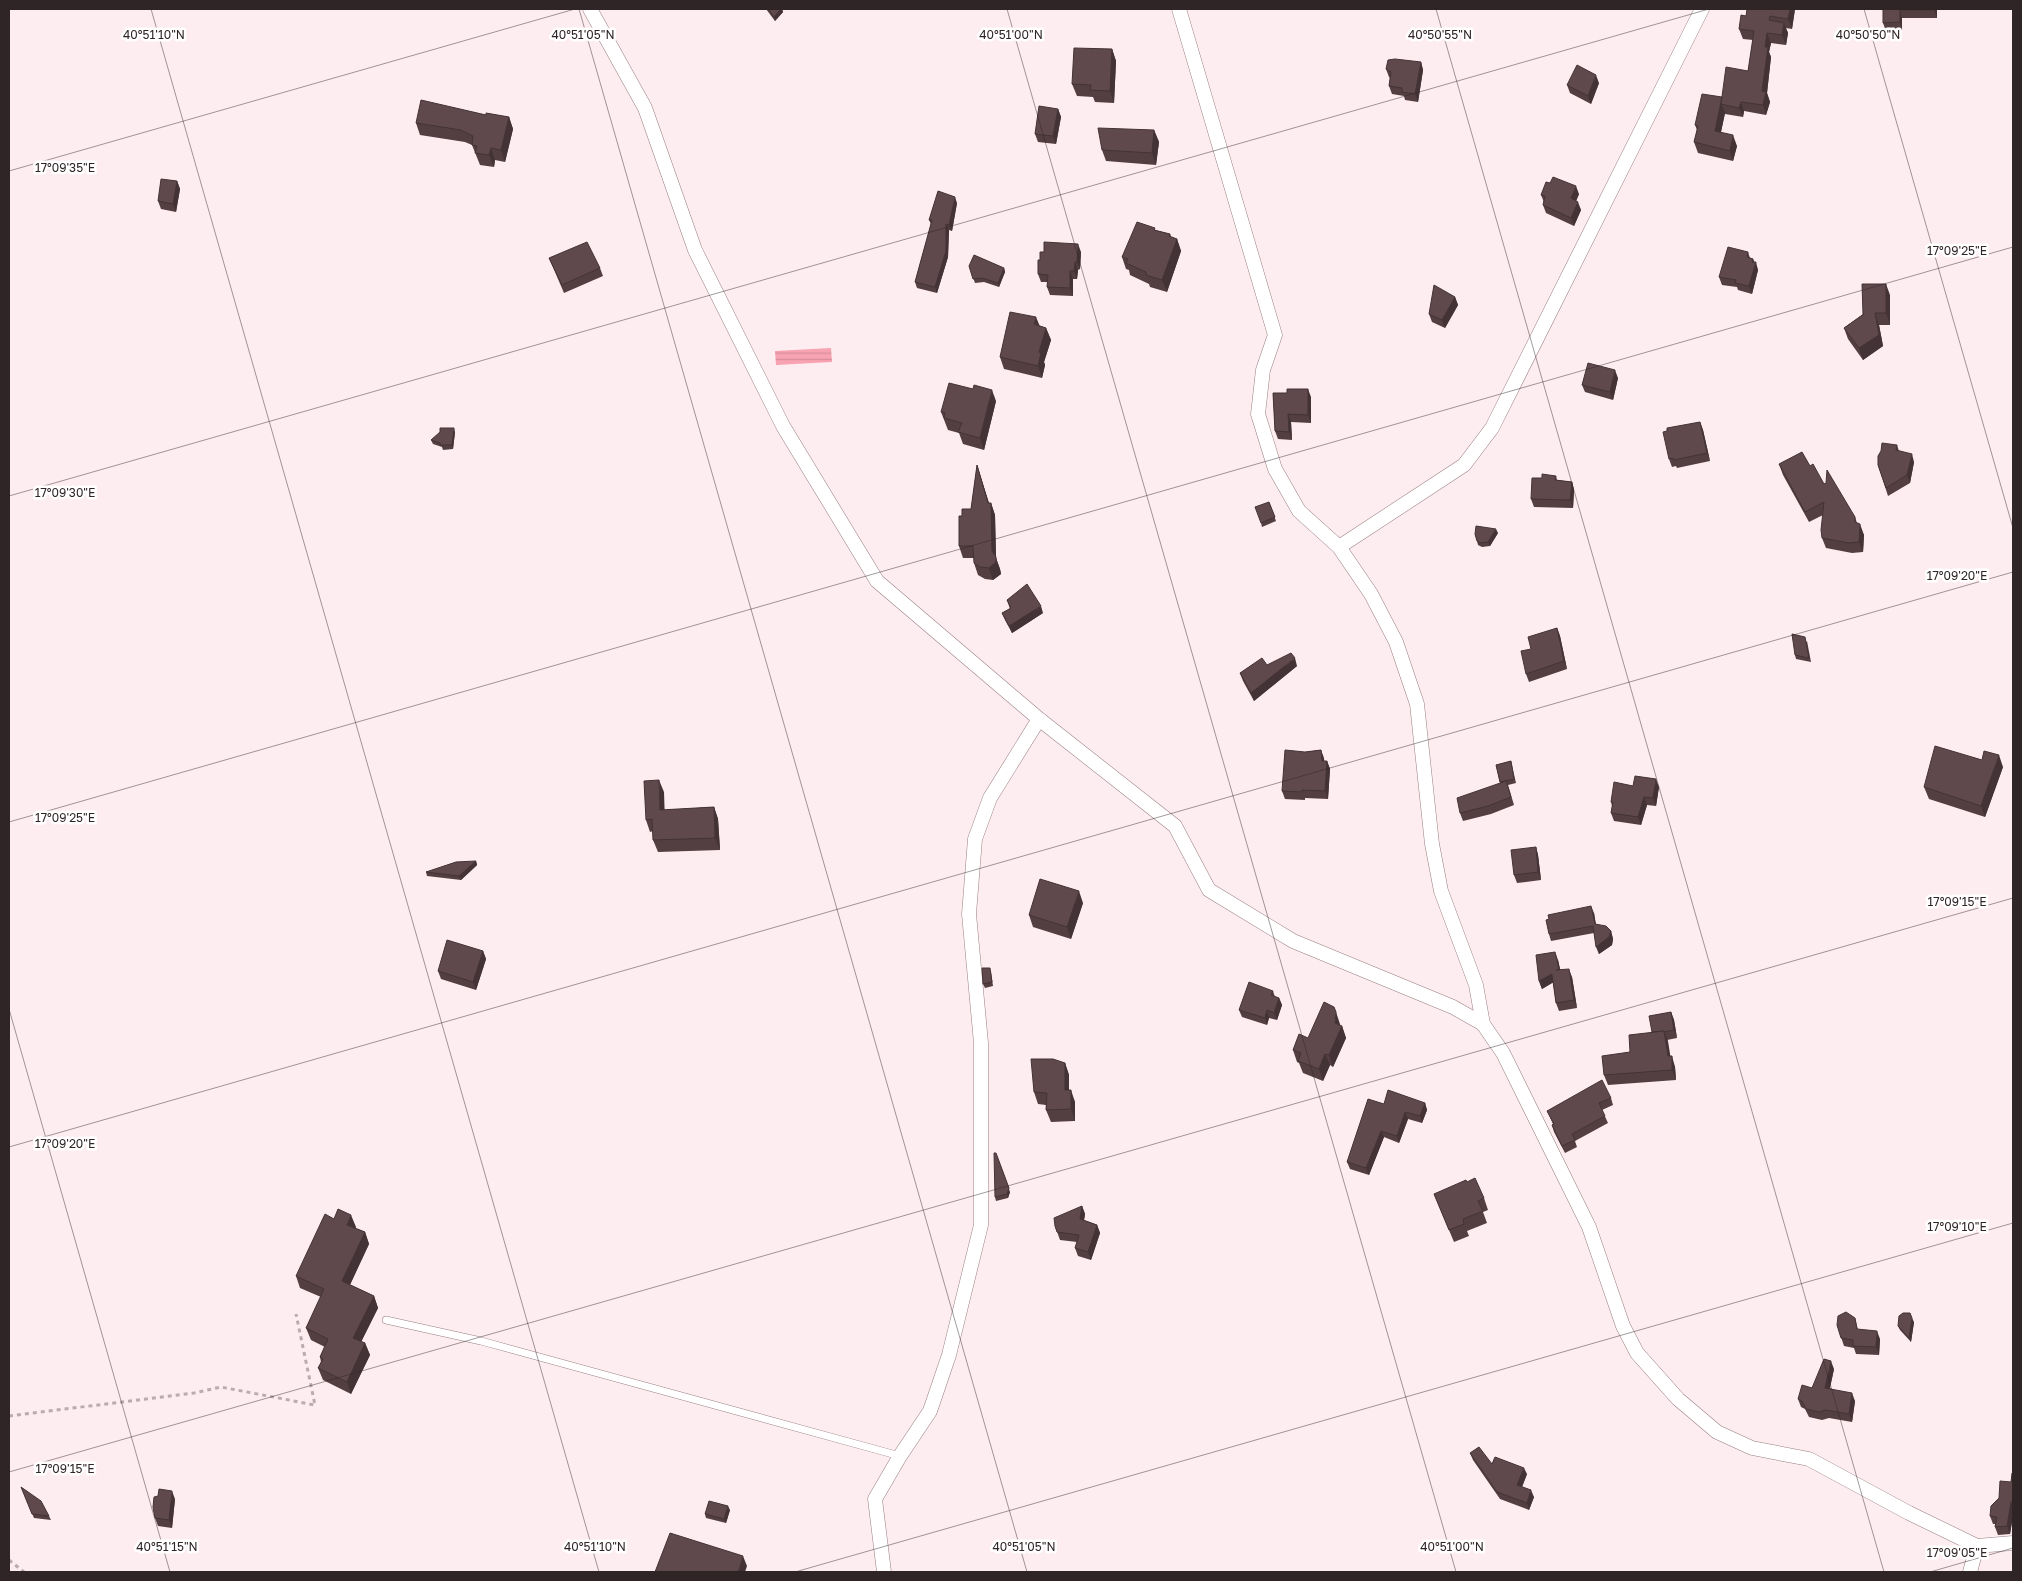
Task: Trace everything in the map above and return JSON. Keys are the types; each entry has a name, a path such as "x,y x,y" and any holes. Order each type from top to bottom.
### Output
{"street":[{"path":"590,9 645,108 695,250 782,426 877,581 1039,719 1175,826 1209,890 1293,941 1453,1007 1483,1024"},
{"path":"1179,9 1275,335 1263,370 1258,414 1275,469 1299,511 1339,547 1371,594 1396,642 1417,704 1432,844 1441,891 1476,985 1483,1024 1503,1053 1589,1227 1623,1326 1637,1353 1678,1399 1717,1432 1752,1448 1809,1459 1909,1513 1977,1546 2013,1543"},
{"path":"1339,547 1464,465 1492,428 1702,9"},
{"path":"884,1572 875,1499 900,1456 930,1411 949,1355 981,1225 981,1043 969,914 975,839 990,798 1039,719"},
{"path":"1970,1572 1977,1546"}],"lane":[{"path":"386,1320 481,1341 900,1456"}],"path":[{"path":"9,1416 194,1393 221,1386 315,1405 296,1314"},
{"path":"9,1560 24,1572"}],"shaded area":[{"path":"831,348 832,362 776,365 775,351"}],"building":[{"path":"768,9 781,9 774,17"},
{"path":"1747,9 1790,9 1788,19 1770,16 1769,20 1784,23 1782,35 1767,33 1765,47 1768,47 1762,91 1766,92 1763,105 1741,102 1739,108 1721,104 1726,67 1748,71 1754,31 1739,29 1741,15 1746,16"},
{"path":"1883,9 1934,10 1900,10 1900,22 1883,23"},
{"path":"1074,48 1112,49 1110,91 1090,90 1091,85 1072,84"},
{"path":"1388,60 1421,62 1415,94 1402,92 1402,88 1389,86 1391,72 1386,69"},
{"path":"1577,65 1596,75 1588,96 1567,85"},
{"path":"1702,94 1722,97 1715,131 1733,135 1730,151 1694,142 1698,126 1695,125"},
{"path":"421,100 486,115 486,113 509,117 501,150 491,148 489,155 475,153 477,146 472,145 473,136 461,130 416,123"},
{"path":"1039,106 1058,109 1053,136 1035,134"},
{"path":"1098,128 1154,130 1152,153 1102,150"},
{"path":"1553,177 1576,186 1571,198 1578,202 1571,218 1543,205 1545,196 1541,195 1546,182 1550,183"},
{"path":"161,179 177,181 173,204 158,201"},
{"path":"938,191 955,197 949,225 946,224 946,251 935,287 915,282 932,220 929,220"},
{"path":"1137,222 1155,228 1154,230 1170,234 1169,236 1177,239 1162,280 1146,275 1146,272 1126,263 1128,259 1122,257"},
{"path":"587,242 600,268 562,285 549,258"},
{"path":"1044,242 1078,244 1077,262 1075,262 1074,271 1070,271 1070,288 1047,287 1048,275 1038,274 1038,260 1040,260 1040,252 1044,252"},
{"path":"1728,247 1748,252 1747,257 1753,259 1752,262 1756,262 1749,286 1735,283 1736,280 1719,277"},
{"path":"974,255 1004,268 998,283 982,278 973,279 969,266"},
{"path":"1862,284 1886,284 1886,313 1875,313 1879,335 1859,348 1844,328 1864,314"},
{"path":"1434,285 1455,297 1442,320 1429,314"},
{"path":"1010,312 1036,317 1034,324 1046,328 1039,352 1041,353 1038,366 1000,357"},
{"path":"1588,363 1615,370 1610,392 1582,385"},
{"path":"949,383 973,389 974,385 992,390 980,438 958,432 962,423 944,418 945,413 941,412"},
{"path":"1287,389 1308,389 1308,415 1288,414 1289,432 1275,431 1273,393 1287,393"},
{"path":"1700,422 1707,453 1674,460 1673,458 1669,459 1663,432 1667,431 1667,428"},
{"path":"440,428 454,428 452,445 441,445 431,440 440,432"},
{"path":"1882,443 1897,445 1896,450 1912,454 1907,475 1886,488 1878,465 1878,456"},
{"path":"1802,452 1810,466 1813,464 1824,484 1826,483 1827,470 1855,517 1855,522 1860,524 1859,542 1849,543 1822,538 1824,502 1805,512 1779,464"},
{"path":"977,465 988,503 991,503 992,551 996,557 996,562 989,568 980,567 974,563 973,546 959,546 959,516 962,516 962,509 971,509"},
{"path":"1542,474 1556,476 1555,480 1572,482 1570,500 1531,499 1532,478 1542,478"},
{"path":"1269,502 1275,517 1261,523 1255,507"},
{"path":"1476,526 1496,529 1488,542 1480,543 1477,541 1475,534"},
{"path":"1027,584 1041,606 1009,626 1002,613 1011,608 1007,600"},
{"path":"1557,628 1564,661 1526,674 1521,651 1531,649 1528,637"},
{"path":"1792,634 1805,637 1809,658 1795,655"},
{"path":"1291,653 1295,658 1251,693 1240,673 1262,658 1267,665"},
{"path":"1935,746 1982,760 1984,751 1999,755 1981,806 1924,787"},
{"path":"1285,750 1305,752 1321,750 1322,761 1327,761 1325,791 1282,791"},
{"path":"1511,761 1514,779 1500,782 1496,765"},
{"path":"1635,776 1656,779 1653,798 1644,797 1638,817 1611,813 1614,782 1633,786"},
{"path":"659,780 660,810 714,807 715,838 653,840 652,819 646,820 644,781"},
{"path":"1506,781 1511,797 1488,806 1460,813 1457,798"},
{"path":"1536,847 1538,872 1514,875 1511,850"},
{"path":"476,861 459,876 426,872 456,862"},
{"path":"1040,879 1079,891 1067,927 1029,915"},
{"path":"1591,906 1595,924 1606,926 1611,931 1609,937 1596,947 1593,926 1549,934 1546,920 1549,919 1548,915"},
{"path":"447,940 483,951 473,982 438,971"},
{"path":"1555,952 1559,969 1556,970 1569,969 1574,1000 1556,1003 1552,974 1539,981 1536,955"},
{"path":"982,968 990,968 992,982 983,984"},
{"path":"1249,982 1273,991 1271,995 1279,998 1274,1013 1267,1010 1265,1018 1239,1010"},
{"path":"1324,1002 1334,1007 1336,1012 1335,1023 1342,1026 1329,1055 1325,1054 1319,1069 1298,1061 1301,1053 1293,1050 1299,1034 1308,1038"},
{"path":"1671,1012 1674,1030 1652,1032 1649,1016"},
{"path":"1664,1031 1668,1056 1672,1056 1672,1070 1604,1075 1602,1056 1630,1052 1629,1035"},
{"path":"1031,1059 1053,1059 1065,1063 1065,1090 1071,1090 1071,1109 1046,1110 1047,1093 1034,1092"},
{"path":"1602,1080 1611,1098 1599,1103 1605,1116 1572,1134 1575,1140 1562,1146 1547,1111"},
{"path":"1388,1090 1425,1103 1420,1116 1405,1112 1397,1136 1381,1131 1366,1168 1347,1162 1368,1099 1384,1104"},
{"path":"994,1153 996,1153 1009,1188 1007,1194 995,1197"},
{"path":"1475,1178 1484,1198 1478,1201 1483,1211 1463,1219 1464,1224 1449,1230 1434,1194"},
{"path":"1082,1206 1080,1219 1097,1225 1088,1252 1075,1248 1079,1235 1057,1232 1055,1226 1054,1218"},
{"path":"338,1209 351,1215 347,1225 365,1232 342,1281 374,1296 353,1338 365,1343 347,1382 318,1368 323,1359 320,1357 328,1339 306,1328 324,1289 296,1276 325,1214 334,1219"},
{"path":"1846,1312 1855,1318 1857,1329 1877,1331 1876,1347 1853,1346 1853,1340 1841,1338 1837,1325 1838,1316"},
{"path":"1903,1313 1910,1313 1912,1318 1909,1338 1898,1326 1899,1316"},
{"path":"1824,1359 1831,1361 1825,1388 1852,1393 1849,1414 1806,1409 1802,1401 1798,1399 1802,1385 1812,1388"},
{"path":"1479,1447 1492,1464 1495,1457 1524,1468 1517,1485 1531,1490 1527,1503 1497,1492 1470,1453"},
{"path":"2012,1473 2013,1502 2011,1502 2007,1526 1995,1527 1997,1517 1990,1516 1991,1506 1999,1498 2000,1481 2011,1482"},
{"path":"21,1487 41,1501 49,1516 32,1514"},
{"path":"159,1489 172,1491 169,1520 155,1518 154,1497 158,1496"},
{"path":"709,1501 728,1506 724,1519 705,1514"},
{"path":"670,1533 743,1556 738,1572 655,1572"}]}
